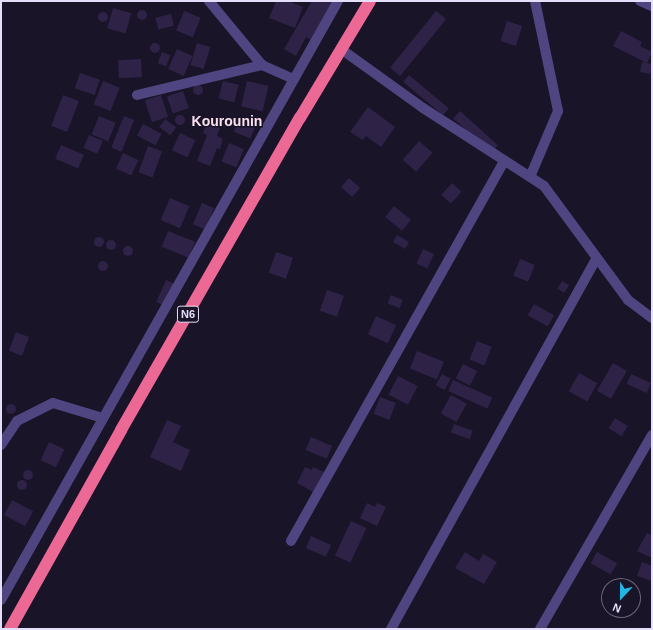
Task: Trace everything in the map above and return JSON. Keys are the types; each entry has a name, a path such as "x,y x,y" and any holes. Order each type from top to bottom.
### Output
{"highway":[{"name":"N6","path":"10,629 121,430 370,1"}],"street":[{"path":"209,1 262,65 294,79"},
{"path":"1,600 338,1"},
{"path":"530,177 558,111 535,1"},
{"path":"640,1 652,6"},
{"path":"341,49 423,108 544,186 628,300 652,318"},
{"path":"137,96 262,65"},
{"path":"291,541 504,161"},
{"path":"391,629 597,258"},
{"path":"1,445 17,421 53,404 103,418"},
{"path":"540,629 652,435"}],"building":[{"path":"276,1 288,1 303,7 295,28 269,18"},
{"path":"312,1 335,1 312,41 306,37 296,56 284,49"},
{"path":"113,8 131,13 125,33 107,28"},
{"path":"140,10 144,10 146,11 146,19 140,20 137,17 137,13"},
{"path":"184,11 201,18 193,37 176,30"},
{"path":"436,11 446,19 400,76 390,68"},
{"path":"101,12 105,12 107,13 107,21 101,22 98,19 98,15"},
{"path":"171,14 174,26 158,30 155,18"},
{"path":"507,21 522,26 516,46 501,41"},
{"path":"621,31 642,42 640,46 652,52 647,63 613,46"},
{"path":"153,43 157,43 159,44 159,52 153,53 150,50 150,46"},
{"path":"197,43 210,47 204,69 190,65"},
{"path":"177,49 193,56 184,76 168,69"},
{"path":"162,52 170,55 166,66 158,63"},
{"path":"141,59 142,77 119,78 118,60"},
{"path":"642,62 652,64 650,74 640,72"},
{"path":"80,73 100,80 95,95 75,88"},
{"path":"409,75 449,108 443,115 403,82"},
{"path":"103,81 120,88 110,111 94,104"},
{"path":"223,81 239,85 234,102 219,98"},
{"path":"247,81 268,86 263,111 241,106"},
{"path":"196,85 200,85 202,86 202,94 196,95 193,92 193,88"},
{"path":"183,91 189,108 173,114 167,97"},
{"path":"63,95 79,101 67,132 51,126"},
{"path":"161,95 168,117 152,122 145,100"},
{"path":"368,107 395,127 381,147 366,136 363,140 350,132"},
{"path":"460,111 498,145 491,153 453,118"},
{"path":"178,115 182,115 184,116 184,124 178,125 175,122 175,118"},
{"path":"99,116 116,123 108,141 92,135"},
{"path":"124,116 134,120 121,152 111,148"},
{"path":"240,116 257,123 250,139 234,132"},
{"path":"165,119 176,127 170,135 159,127"},
{"path":"207,122 220,128 217,136 223,139 220,149 217,148 210,166 197,161 207,135 203,133"},
{"path":"143,124 162,134 155,145 137,135"},
{"path":"180,133 195,140 187,157 172,150"},
{"path":"89,135 103,141 97,154 84,148"},
{"path":"419,141 433,153 416,172 403,160"},
{"path":"229,143 244,149 236,168 222,162"},
{"path":"61,145 84,155 78,169 55,159"},
{"path":"148,146 162,151 153,177 138,172"},
{"path":"123,153 138,160 131,176 116,168"},
{"path":"349,178 360,188 352,197 341,187"},
{"path":"452,183 462,192 451,204 441,195"},
{"path":"170,198 189,206 180,228 161,220"},
{"path":"202,203 214,208 205,229 193,224"},
{"path":"394,206 411,220 402,231 385,217"},
{"path":"168,231 195,242 189,258 162,247"},
{"path":"397,235 409,242 405,249 393,242"},
{"path":"97,237 101,237 103,238 103,246 97,247 94,244 94,240"},
{"path":"109,240 113,240 115,241 115,249 109,250 106,247 106,243"},
{"path":"126,246 130,246 132,247 132,255 126,256 123,253 123,249"},
{"path":"423,249 434,254 427,268 416,264"},
{"path":"276,252 293,258 286,279 269,273"},
{"path":"520,259 535,265 528,282 513,276"},
{"path":"101,261 105,261 107,262 107,270 101,271 98,268 98,264"},
{"path":"166,280 175,284 165,306 156,302"},
{"path":"562,281 569,285 564,293 558,289"},
{"path":"327,290 344,296 337,317 320,311"},
{"path":"391,295 403,300 399,308 387,303"},
{"path":"534,304 554,315 548,327 528,315"},
{"path":"376,316 396,325 388,343 368,334"},
{"path":"16,332 29,337 22,356 9,351"},
{"path":"477,341 492,347 484,366 470,360"},
{"path":"417,351 444,362 437,379 410,369"},
{"path":"613,363 627,371 611,399 597,391"},
{"path":"463,364 477,371 470,386 456,378"},
{"path":"579,373 597,383 587,402 569,391"},
{"path":"442,374 451,379 444,390 436,385"},
{"path":"631,374 651,383 647,393 627,384"},
{"path":"398,376 418,386 408,405 388,395"},
{"path":"453,380 492,397 487,408 448,391"},
{"path":"451,395 467,404 457,422 441,413"},
{"path":"380,397 396,403 389,420 374,414"},
{"path":"9,404 13,404 15,405 15,413 9,414 6,411 6,407"},
{"path":"615,418 628,426 621,436 609,428"},
{"path":"167,420 181,426 173,442 190,450 181,471 150,457"},
{"path":"454,424 473,431 470,439 451,432"},
{"path":"311,437 332,446 327,459 306,450"},
{"path":"49,442 64,449 56,467 41,460"},
{"path":"305,467 312,470 313,467 324,472 313,492 297,483"},
{"path":"26,470 30,470 32,471 32,479 26,480 23,477 23,473"},
{"path":"20,480 24,480 26,481 26,489 20,490 17,487 17,483"},
{"path":"12,500 33,511 25,526 4,515"},
{"path":"367,503 375,507 377,503 386,507 377,526 360,518"},
{"path":"351,521 366,528 350,563 335,555"},
{"path":"647,533 652,535 652,558 637,551"},
{"path":"311,536 331,545 326,557 306,548"},
{"path":"465,552 479,561 483,554 497,562 484,584 455,568"},
{"path":"597,552 617,563 611,575 591,563"},
{"path":"642,562 652,566 652,581 637,576"}],"district":[{"name":"Kourounin","path":"227,121"}]}
